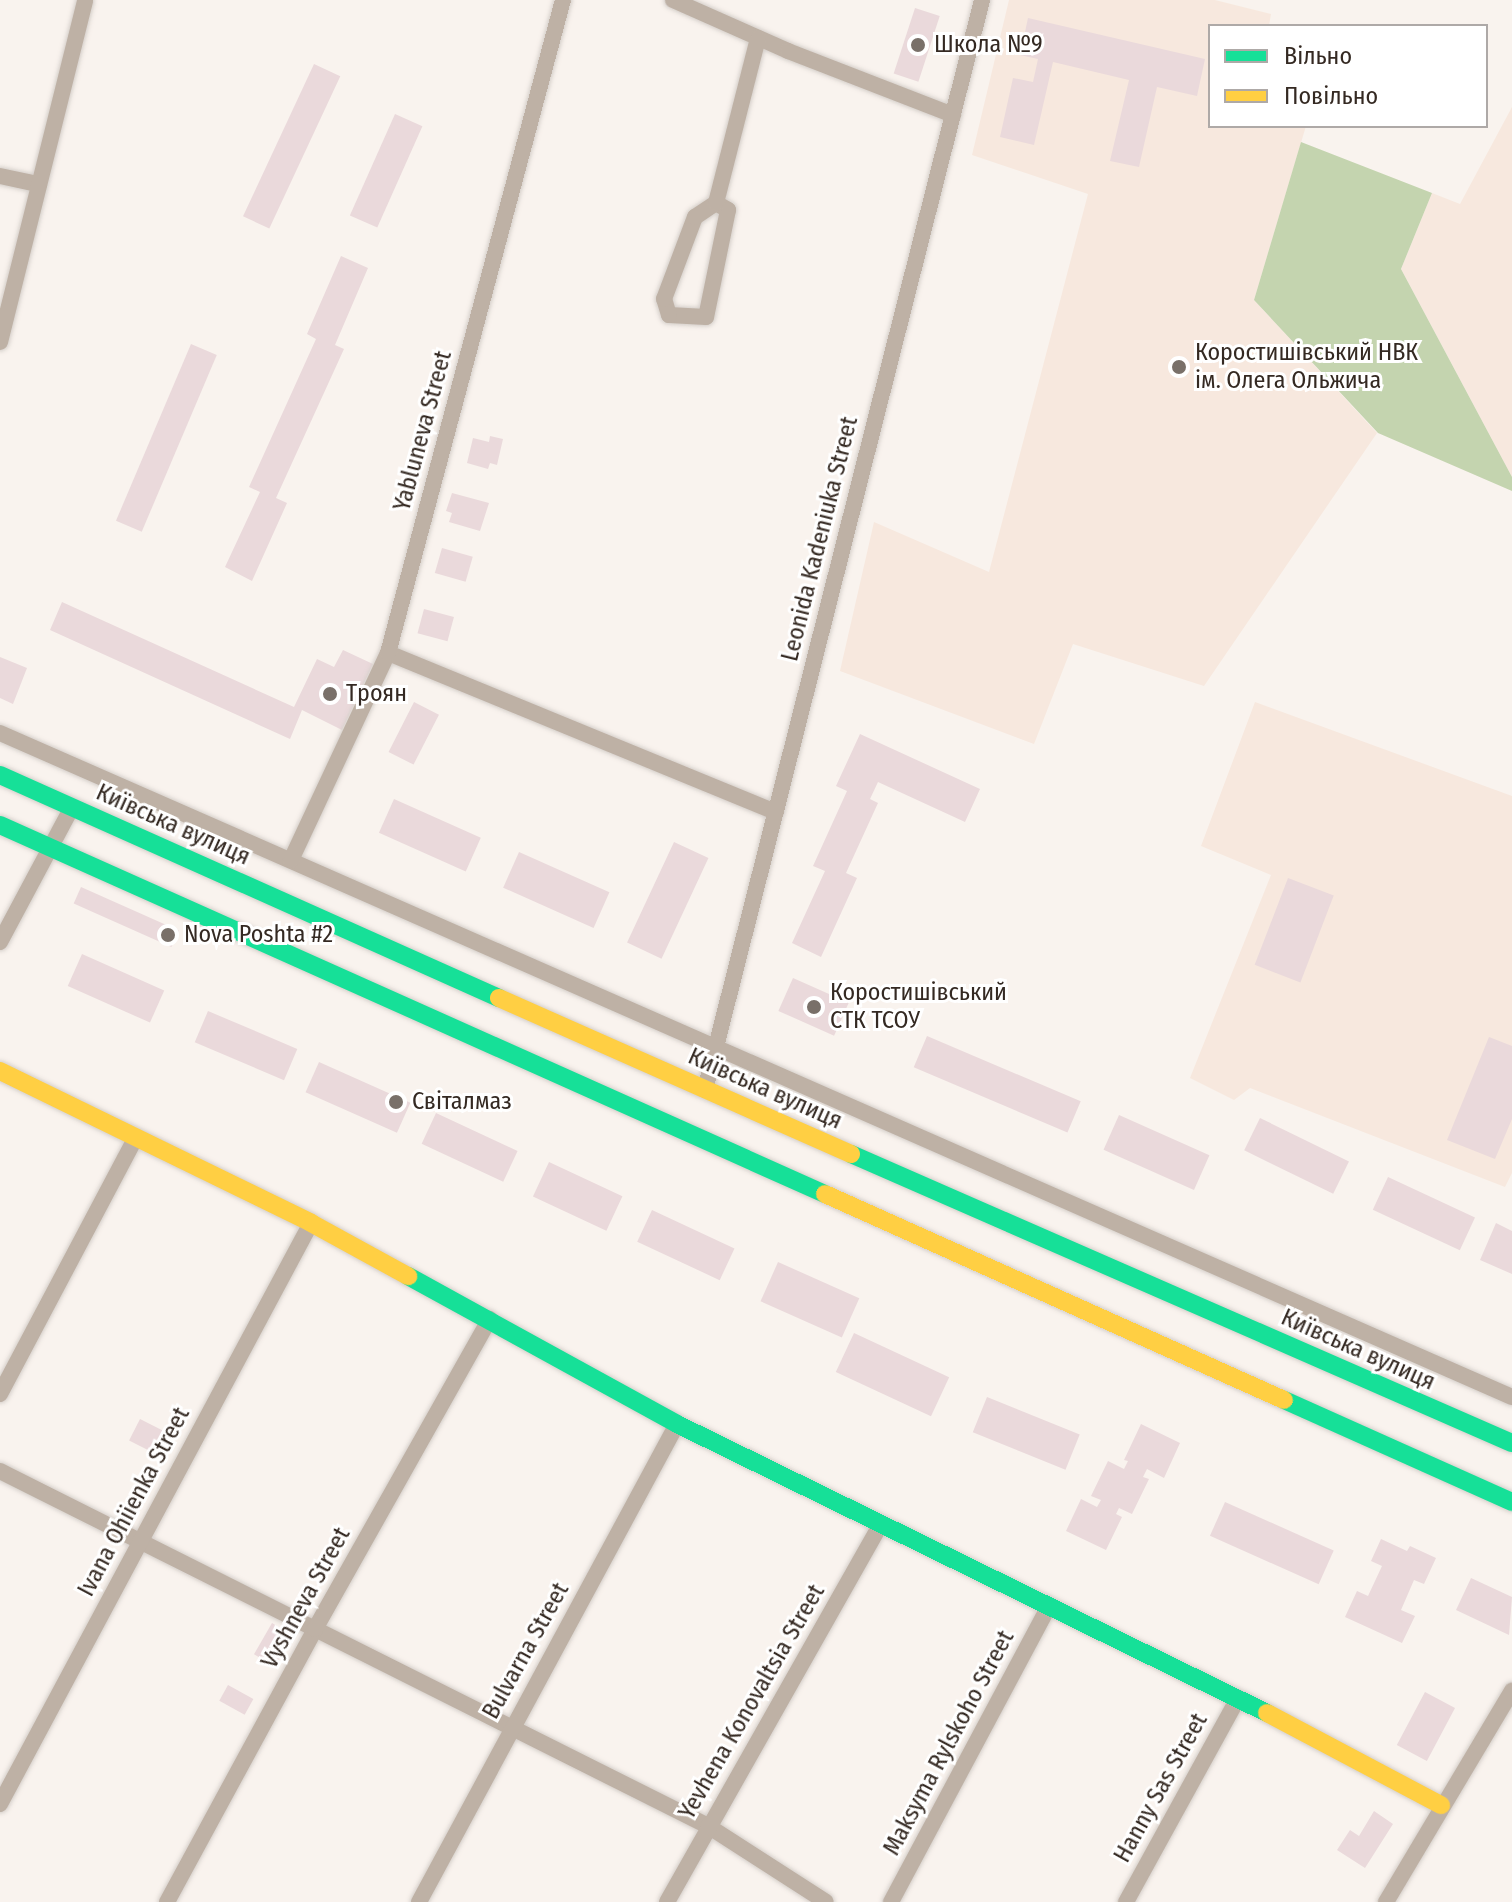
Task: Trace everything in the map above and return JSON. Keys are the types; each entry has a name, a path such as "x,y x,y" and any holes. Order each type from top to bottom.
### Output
{"street":[{"path":"0,342 85,0"},
{"name":"Yabluneva Street","path":"291,860 388,653 563,0"},
{"path":"673,0 758,38 953,115"},
{"name":"Leonida Kadeniuka Street","path":"705,1090 982,0"},
{"path":"716,203 728,210 706,317 669,315 664,299 695,217 716,203 758,38"},
{"path":"0,176 39,184"},
{"path":"388,653 776,812"},
{"path":"0,733 1512,1397"},
{"name":"Київська вулиця","path":"0,775 705,1090 1512,1443"},
{"path":"0,942 72,807"},
{"path":"0,825 1512,1502"},
{"path":"0,1071 311,1223 677,1424 880,1526 1238,1698 1441,1805"},
{"path":"0,1394 135,1139"},
{"name":"Ivana Ohiienka Street","path":"0,1804 311,1223"},
{"name":"Vyshneva Street","path":"167,1902 315,1629 490,1319"},
{"name":"Bulvarna Street","path":"419,1902 677,1424"},
{"path":"0,1471 708,1826 826,1902"},
{"name":"Yevhena Konovaltsia Street","path":"667,1902 880,1526"},
{"name":"Maksyma Rylskoho Street","path":"891,1902 1049,1606"},
{"path":"1386,1902 1441,1805 1512,1691"},
{"name":"Hanny Sas Street","path":"1126,1902 1238,1698"}],"shaded area":[{"name":"Коростишівський НВК ім. Олега Ольжича","path":"1009,0 1215,0 1271,14 1269,24 1208,24 1208,128 1305,128 1254,300 1377,433 1204,686 1073,644 1034,744 840,671 874,522 989,572 1088,194 972,155"},
{"path":"1512,107 1512,477 1401,269 1432,193 1460,204"},
{"path":"1255,702 1512,796 1512,1173 1505,1187 1250,1088 1234,1100 1190,1078 1271,875 1201,846"}],"green space":[{"path":"1301,142 1432,193 1401,269 1512,477 1512,491 1378,433 1254,300"}],"building":[{"name":"Школа №9","path":"915,8 940,16 918,82 894,74"},
{"path":"1028,18 1205,59 1197,96 1157,87 1139,167 1110,161 1129,80 1053,62 1034,145 1000,137 1013,78 1033,82 1038,59 1020,55"},
{"path":"314,64 340,76 269,229 243,216"},
{"path":"395,114 422,126 377,228 350,215"},
{"path":"341,256 368,268 335,345 344,349 276,498 287,503 252,581 225,567 260,492 249,487 316,339 307,334"},
{"path":"191,344 217,355 142,532 116,521"},
{"path":"490,436 503,439 497,465 490,463 488,469 467,463 473,438 489,442"},
{"path":"452,493 489,503 480,531 449,522 452,513 446,511"},
{"path":"442,548 473,557 466,582 435,573"},
{"path":"62,602 294,707 317,659 334,667 343,650 373,664 342,730 302,710 290,739 50,630"},
{"path":"424,609 454,617 447,641 418,633"},
{"path":"0,657 27,668 13,704 0,698"},
{"path":"414,702 439,715 414,765 389,752"},
{"path":"860,734 980,789 965,822 878,782 870,799 878,803 846,873 857,878 821,957 792,943 825,871 813,866 847,791 836,786"},
{"path":"394,799 481,838 466,871 379,833"},
{"path":"674,842 708,858 662,959 627,943"},
{"path":"519,852 609,892 594,928 503,888"},
{"path":"1288,878 1334,896 1300,982 1255,965"},
{"path":"81,887 179,931 171,947 74,903"},
{"path":"82,954 164,991 150,1023 68,986"},
{"name":"Коростишівський СТК ТСОУ","path":"793,978 849,1003 834,1036 778,1011"},
{"path":"208,1011 297,1049 284,1080 195,1042"},
{"path":"927,1036 1081,1101 1067,1133 914,1067"},
{"path":"1489,1037 1512,1046 1512,1119 1495,1159 1447,1140"},
{"path":"319,1062 410,1103 397,1133 306,1092"},
{"path":"436,1113 518,1151 503,1182 422,1144"},
{"path":"1119,1115 1209,1155 1194,1190 1104,1150"},
{"path":"1260,1118 1349,1161 1333,1194 1244,1150"},
{"path":"549,1162 622,1196 606,1231 533,1196"},
{"path":"1388,1177 1475,1218 1460,1250 1373,1210"},
{"path":"652,1210 734,1248 720,1280 637,1242"},
{"path":"1496,1223 1512,1231 1512,1274 1480,1260"},
{"path":"778,1262 859,1298 842,1337 761,1301"},
{"path":"854,1333 949,1377 931,1416 836,1372"},
{"path":"987,1397 1080,1434 1065,1470 973,1432"},
{"path":"140,1419 172,1435 161,1457 129,1440"},
{"path":"1141,1424 1180,1443 1164,1478 1147,1469 1143,1477 1149,1479 1132,1514 1119,1508 1116,1514 1122,1517 1106,1550 1066,1531 1081,1499 1097,1507 1101,1500 1091,1496 1108,1461 1124,1469 1128,1461 1124,1460"},
{"path":"1225,1502 1334,1550 1319,1584 1210,1536"},
{"path":"1381,1539 1407,1551 1410,1546 1436,1558 1424,1584 1414,1580 1401,1610 1415,1616 1402,1643 1345,1617 1357,1591 1368,1596 1382,1566 1371,1561"},
{"path":"1471,1578 1512,1597 1509,1635 1456,1610"},
{"path":"272,1623 293,1635 275,1666 254,1654"},
{"path":"228,1685 253,1699 245,1715 219,1701"},
{"path":"1425,1692 1455,1708 1427,1761 1397,1745"},
{"path":"1374,1811 1393,1824 1365,1868 1337,1850 1350,1830 1359,1836"}],"traffic: fast":[{"path":"0,775 499,998"},
{"path":"0,825 825,1194"},
{"path":"851,1154 1512,1443"},
{"path":"408,1276 677,1424 1267,1713"},
{"path":"1284,1400 1512,1502"}],"traffic: slow":[{"path":"499,998 851,1154"},
{"path":"0,1071 311,1223 408,1276"},
{"path":"825,1194 1284,1400"},
{"path":"1267,1713 1441,1805"}],"place":[{"name":"Школа №9","path":"918,45"},
{"name":"Коростишівський НВК ім. Олега Ольжича","path":"1179,367"},
{"name":"Троян","path":"330,694"},
{"name":"Nova Poshta #2","path":"168,935"},
{"name":"Коростишівський СТК ТСОУ","path":"814,1007"},
{"name":"Світалмаз","path":"396,1102"}]}
